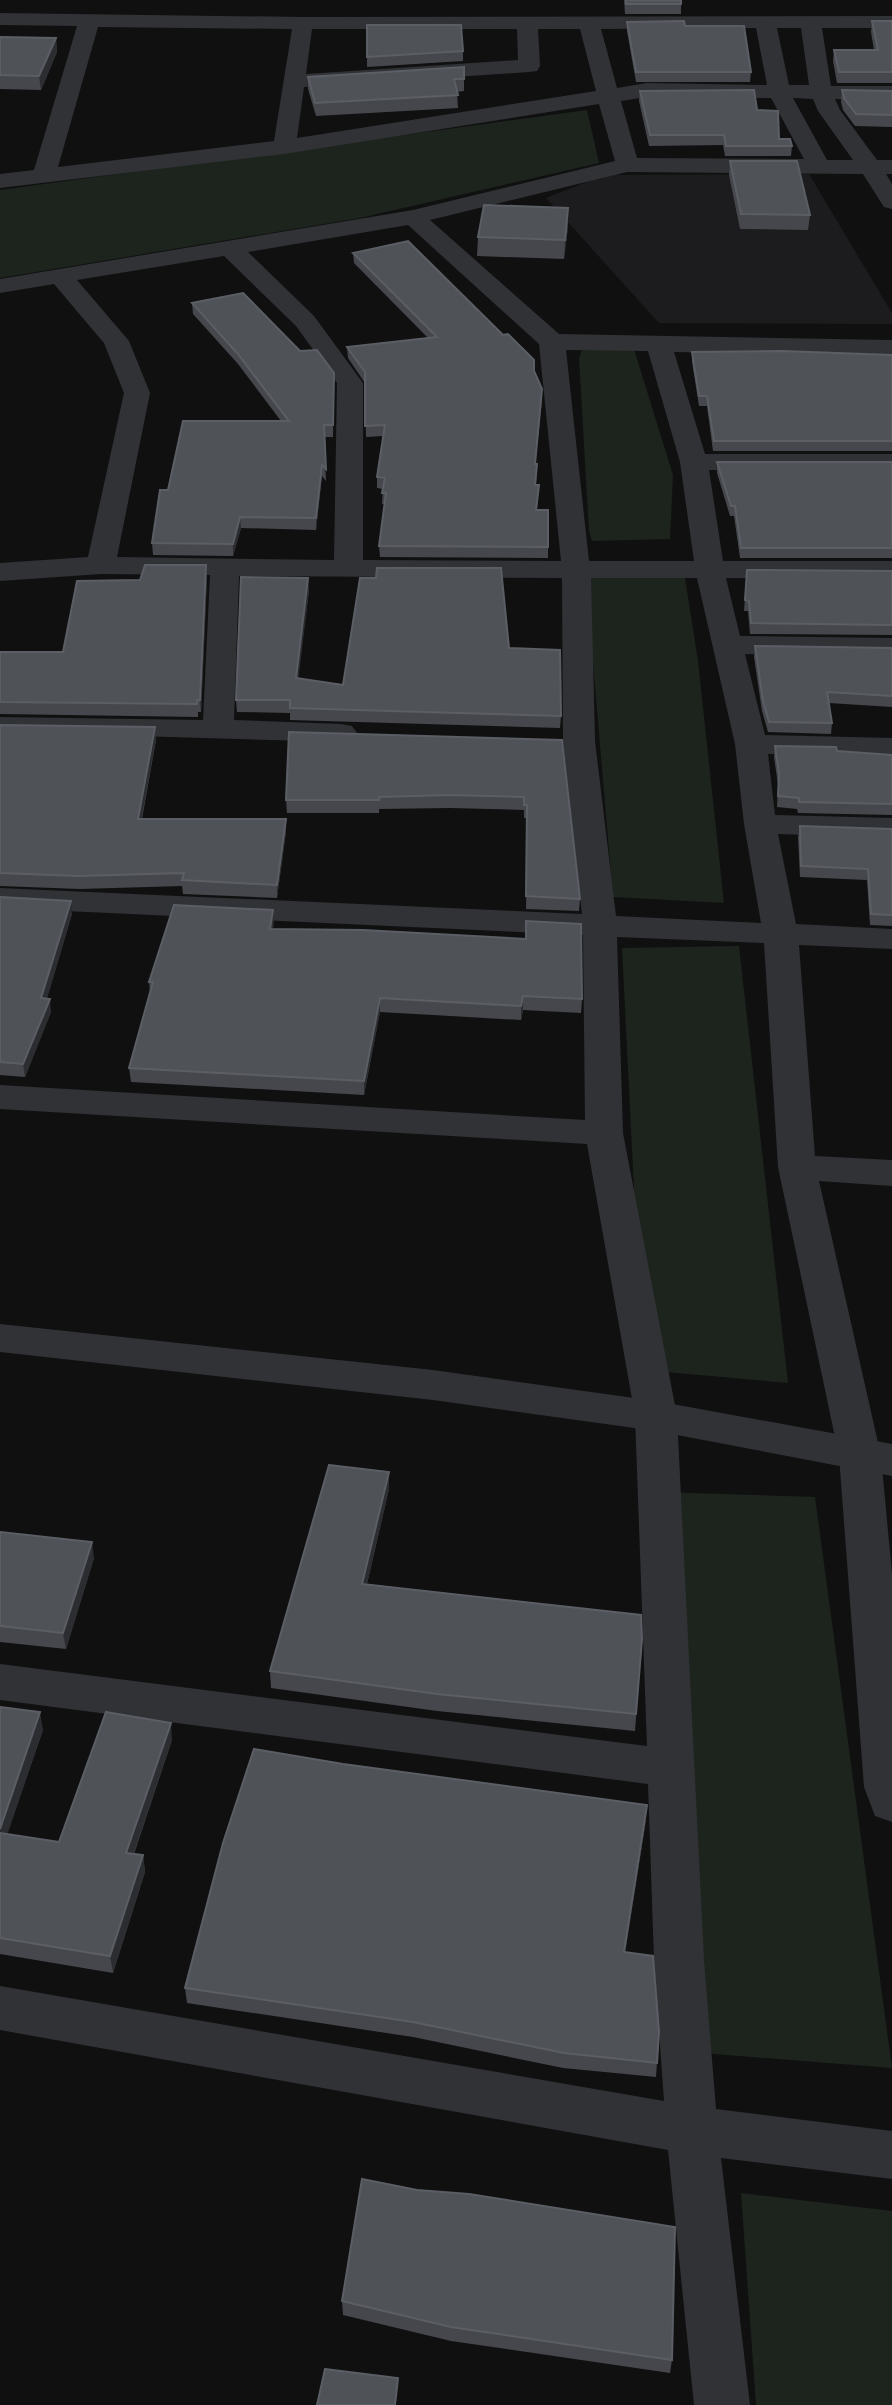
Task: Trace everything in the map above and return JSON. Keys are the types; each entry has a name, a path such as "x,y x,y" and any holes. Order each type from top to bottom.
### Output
{"street":[{"path":"0,19 303,23 892,22"},
{"path":"44,176 89,20"},
{"path":"527,21 529,66 551,105"},
{"path":"588,21 627,165"},
{"path":"765,21 779,92 820,167"},
{"path":"810,21 821,92 829,111 881,167 892,202"},
{"path":"284,146 303,23"},
{"path":"294,81 529,66"},
{"path":"0,181 284,146 648,90 892,93"},
{"path":"0,286 413,217 627,165 881,167"},
{"path":"413,217 552,342 892,348"},
{"path":"228,246 305,321 350,383 348,569"},
{"path":"60,275 116,341 137,393 101,565"},
{"path":"552,342 576,570 565,741 600,924 604,1133 656,1416 679,1960 692,2130 722,2405"},
{"path":"659,345 694,462 710,570 751,744 760,824 781,936 797,1167 876,1458 891,1792"},
{"path":"694,462 892,462"},
{"path":"0,572 101,565 348,569 892,570"},
{"path":"218,729 225,568"},
{"path":"727,645 892,647"},
{"path":"0,726 371,734"},
{"path":"751,744 892,747"},
{"path":"760,824 892,828"},
{"path":"0,898 892,939"},
{"path":"0,1097 604,1133"},
{"path":"797,1167 892,1173"},
{"path":"0,1338 433,1385 656,1416 876,1458"},
{"path":"0,1682 671,1768"},
{"path":"0,2008 692,2130 892,2155"}],"shaded area":[{"path":"587,110 599,163 360,218 0,278 0,190"},
{"path":"809,174 892,313 892,324 659,323 546,198 605,175"},
{"path":"633,346 673,475 670,539 592,541 589,531 579,358 583,348"},
{"path":"590,574 685,578 698,661 724,903 613,897 586,581"},
{"path":"739,946 788,1383 643,1370 622,948"},
{"path":"661,1492 815,1497 892,2068 701,2053"},
{"path":"741,2193 892,2211 892,2405 756,2405"}],"building":[{"path":"626,0 681,0 681,4 626,4"},
{"path":"684,21 685,26 744,26 751,72 636,72 627,22"},
{"path":"872,21 892,21 892,72 839,72 834,50 878,50"},
{"path":"367,25 461,25 463,51 367,57"},
{"path":"0,37 56,38 39,76 0,75"},
{"path":"464,67 464,79 454,79 458,95 315,103 308,77"},
{"path":"754,90 757,110 778,111 779,139 790,139 792,146 726,146 724,135 650,135 640,91"},
{"path":"842,90 892,91 892,115 856,114 844,98"},
{"path":"730,161 797,161 810,215 741,214"},
{"path":"484,205 568,208 565,240 478,237"},
{"path":"408,241 503,335 508,334 534,360 534,371 542,389 535,464 535,485 539,485 536,510 548,510 548,547 379,546 386,493 382,493 385,478 377,477 385,425 365,426 365,372 347,347 437,337 353,253"},
{"path":"243,293 300,351 317,350 334,373 333,425 324,425 326,469 322,465 316,518 240,517 233,544 152,543 160,490 168,490 183,421 289,421 237,353 192,303"},
{"path":"782,351 892,355 892,441 714,441 707,396 699,396 692,352"},
{"path":"717,462 892,462 892,548 741,548 735,506 731,506"},
{"path":"145,565 206,565 200,700 197,700 197,704 0,702 0,652 63,652 77,581 140,580"},
{"path":"377,568 501,568 509,648 560,650 561,716 290,708 290,700 236,700 241,577 308,578 296,678 343,685 360,578 376,578"},
{"path":"747,570 892,571 892,625 751,623 749,601 745,600"},
{"path":"755,646 892,648 892,696 827,692 832,723 769,722"},
{"path":"0,725 155,727 138,819 286,819 277,885 182,880 184,873 78,876 0,873"},
{"path":"289,732 562,740 580,899 526,896 527,805 524,805 524,797 450,795 379,797 379,800 286,800"},
{"path":"775,746 836,747 837,751 892,755 892,804 799,802 799,798 778,796 779,774"},
{"path":"800,826 892,829 892,915 871,914 868,869 801,866"},
{"path":"0,897 71,901 41,998 50,999 23,1064 0,1062"},
{"path":"174,905 273,910 270,929 363,930 526,939 526,921 581,924 582,999 523,996 521,1006 380,998 364,1081 129,1068 153,982 149,982"},
{"path":"329,1465 389,1472 362,1584 641,1615 642,1639 636,1714 437,1694 270,1671"},
{"path":"0,1532 92,1542 63,1633 0,1626"},
{"path":"0,1707 40,1712 0,1829"},
{"path":"106,1712 171,1723 126,1853 143,1855 110,1956 0,1938 0,1833 59,1842"},
{"path":"254,1749 343,1764 647,1805 624,1952 653,1956 659,2032 657,2063 564,2053 413,2022 185,1988 223,1843"},
{"path":"362,2179 417,2190 469,2194 675,2227 672,2360 451,2327 342,2301"},
{"path":"325,2369 398,2378 395,2405 317,2405"}]}
